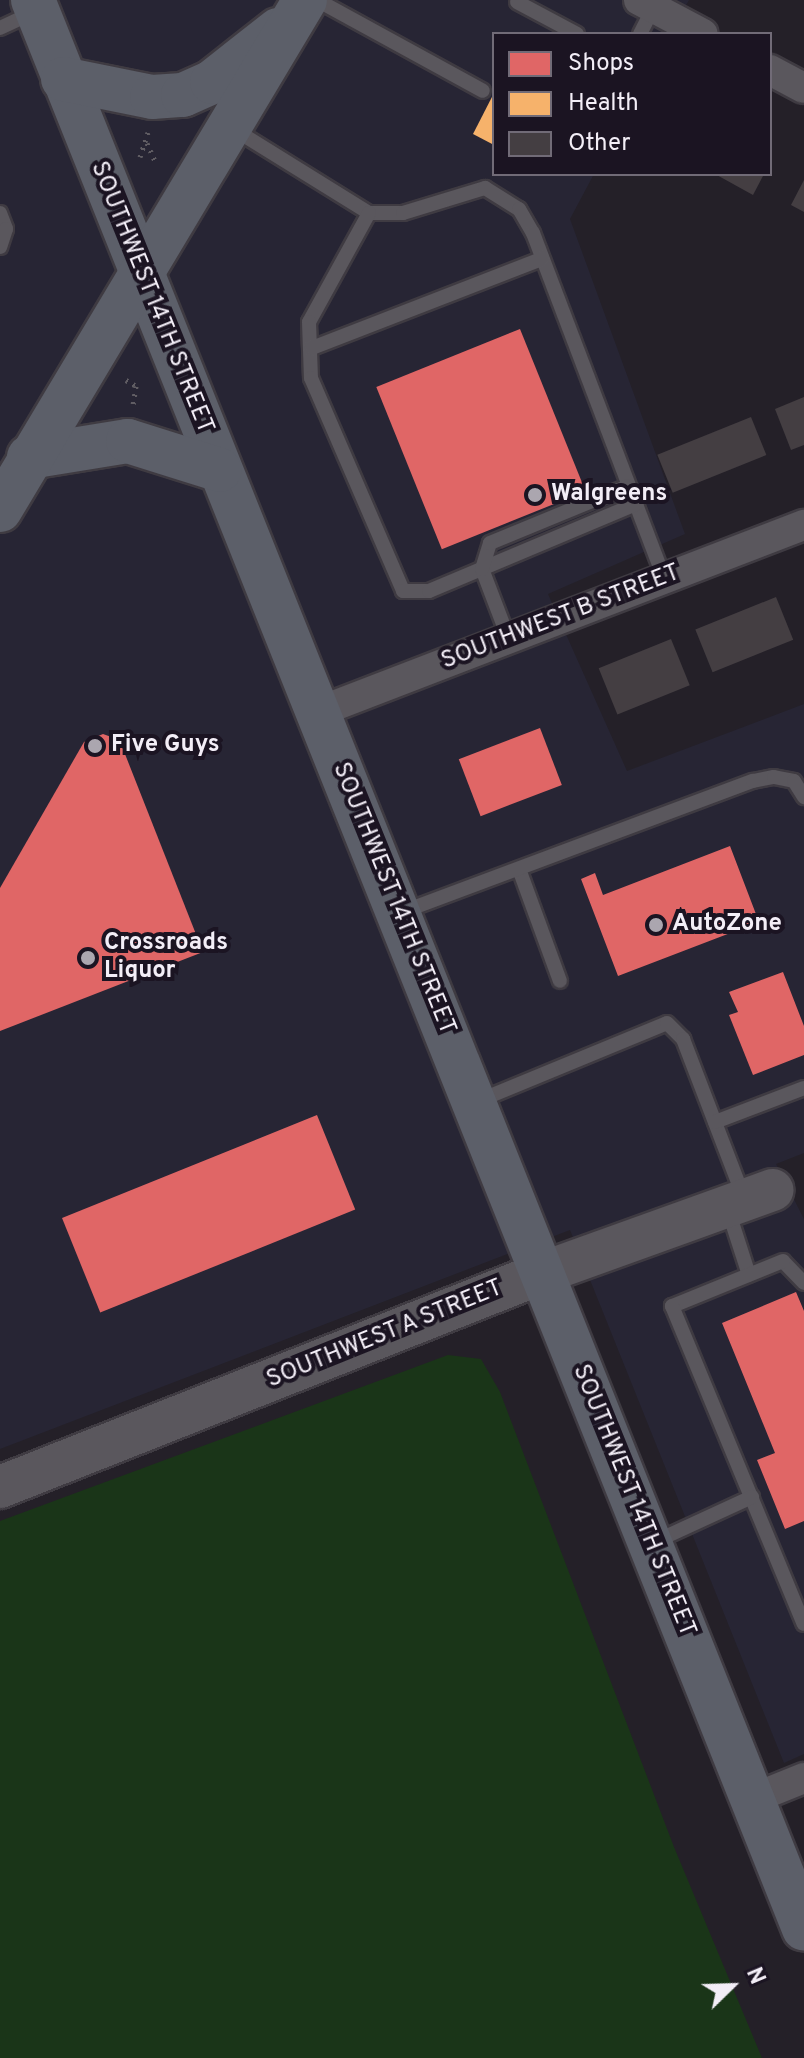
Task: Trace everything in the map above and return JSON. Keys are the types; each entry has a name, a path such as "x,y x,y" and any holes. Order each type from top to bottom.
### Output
{"main road":[{"path":"63,79 152,97 183,95 212,82 305,6"},
{"path":"0,510 29,457 305,6"},
{"name":"SOUTHWEST 14TH STREET","path":"23,13 63,79 142,271 804,1929"},
{"path":"29,457 128,441 220,470"}],"street":[{"path":"644,14 697,32"},
{"path":"772,71 804,88"},
{"name":"SOUTHWEST B STREET","path":"318,712 804,525"},
{"name":"SOUTHWEST A STREET","path":"0,1487 542,1273 748,1199"},
{"path":"752,1799 804,1778"}],"lane":[{"path":"517,2 573,32"},
{"path":"305,6 483,91"},
{"path":"232,128 369,213 403,213 485,188 519,209 542,259 664,578"},
{"path":"0,213 6,229 0,247"},
{"path":"369,213 309,322 311,378 394,580 403,591 415,594 482,569 636,504"},
{"path":"312,348 542,259"},
{"path":"508,637 482,569 490,543 628,486"},
{"path":"398,914 753,781 774,777 794,781 804,797"},
{"path":"519,869 560,981"},
{"path":"474,1103 667,1023 683,1039 748,1199 749,1275"},
{"path":"715,1122 804,1088"},
{"path":"804,1283 783,1261 672,1306 804,1624"},
{"path":"650,1543 752,1497"}],"path":[{"path":"140,157 147,143 156,163"},
{"path":"132,410 140,378"},
{"path":"126,380 136,386"}],"shaded area":[{"path":"0,0 689,0 671,32 492,32 492,176 593,176 570,219 685,534 548,594 627,771 804,704 804,1153 776,1164 804,1219 804,1754 784,1763 570,1230 0,1449"}],"green space":[{"path":"448,1355 481,1359 500,1392 674,1847 762,2058 0,2058 0,1521"}],"building: Shops":[{"name":"Walgreens","path":"520,329 586,491 442,549 376,387"},
{"path":"540,728 562,785 481,816 459,759"},
{"path":"103,734 117,739 123,749 203,952 0,1031 0,888 84,742"},
{"path":"730,846 759,922 618,976 581,879 595,873 603,895"},
{"path":"783,972 804,1026 804,1055 753,1075 729,1015 738,1012 729,992"},
{"path":"317,1115 355,1210 100,1313 62,1218"},
{"path":"796,1292 804,1311 804,1521 785,1529 757,1460 775,1453 722,1323"}],"building: Health":[{"path":"492,97 492,144 473,134"}],"building: Other":[{"path":"719,176 763,176 753,195"},
{"path":"804,180 804,212 791,205"},
{"path":"804,397 804,445 791,450 775,409"},
{"path":"751,417 766,455 673,493 657,455"},
{"path":"776,597 793,640 713,672 695,630"},
{"path":"671,639 690,685 617,715 599,668"}],"place":[{"name":"Walgreens","path":"535,495"},
{"name":"Five Guys","path":"95,746"},
{"name":"AutoZone","path":"656,925"},
{"name":"Crossroads Liquor","path":"88,958"}]}
